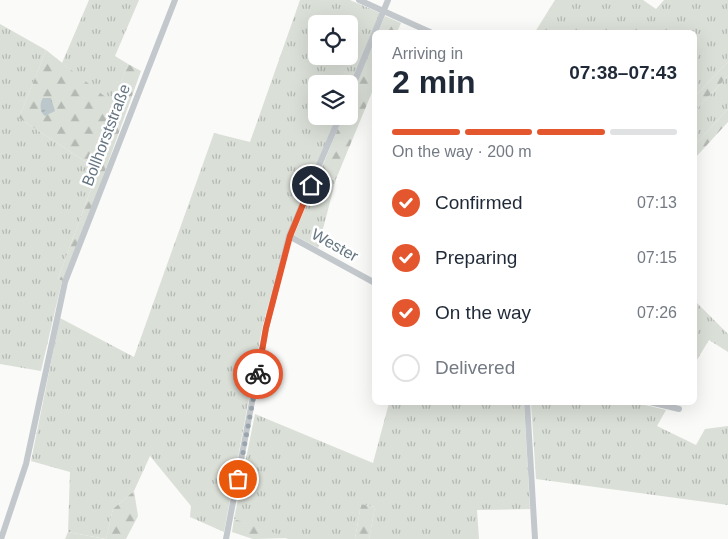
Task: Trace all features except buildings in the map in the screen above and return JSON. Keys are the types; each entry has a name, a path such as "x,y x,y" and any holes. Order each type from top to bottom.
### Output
{"street":[{"name":"Bollhorststraße","path":"1,539 26,464 65,282 133,102 175,0"},
{"path":"359,0 426,30"},
{"path":"376,30 388,0"},
{"path":"357,75 372,40"},
{"path":"290,236 336,125"},
{"name":"Wester","path":"226,539 266,328 290,236 372,281"},
{"path":"527,405 535,539"},
{"path":"661,405 679,410"}],"green space":[{"path":"89,0 139,0 115,56 128,64 113,104 62,63"},
{"path":"300,0 350,0 380,13 354,75 308,75 308,125 333,125 286,238 262,329 224,532 190,517 191,506 150,456 134,491 113,509 106,539 68,532 70,472 31,461 60,318 134,357 214,133 250,142"},
{"path":"555,0 643,0 656,9 664,0 728,0 728,62 697,94 697,30 536,30"},
{"path":"385,16 401,23 398,30 379,30"},
{"path":"0,24 46,50 19,118 98,170 58,279 62,281 41,371 0,364"},
{"path":"372,46 372,92 336,179 318,177 339,125 358,125 358,80"},
{"path":"46,50 113,103 128,64 141,71 65,282 58,279 98,170 19,118"},
{"path":"728,62 728,76 697,109 697,94"},
{"path":"728,76 728,109 697,143 697,109"},
{"path":"728,109 728,122 697,156 697,143"},
{"path":"318,177 336,179 318,248 294,235"},
{"path":"697,303 728,334 728,352 709,340 697,360"},
{"path":"388,405 524,405 530,509 477,510 479,539 369,539 375,507 361,504 355,539 288,539 234,519 255,414 373,463"},
{"path":"531,405 645,405 666,410 657,426 696,445 705,429 728,426 728,505 536,479"},
{"path":"134,491 138,516 126,539 106,539 113,509"},
{"path":"361,504 375,507 369,539 355,539"},
{"path":"234,519 289,538 253,539 232,532"},
{"path":"68,532 105,539 65,539"}],"water":[{"path":"43,98 51,98 55,111 45,116 41,108"}],"way so far":[{"path":"238,479 258,374"}],"route":[{"path":"258,374 266,328 290,236 311,185"}]}
